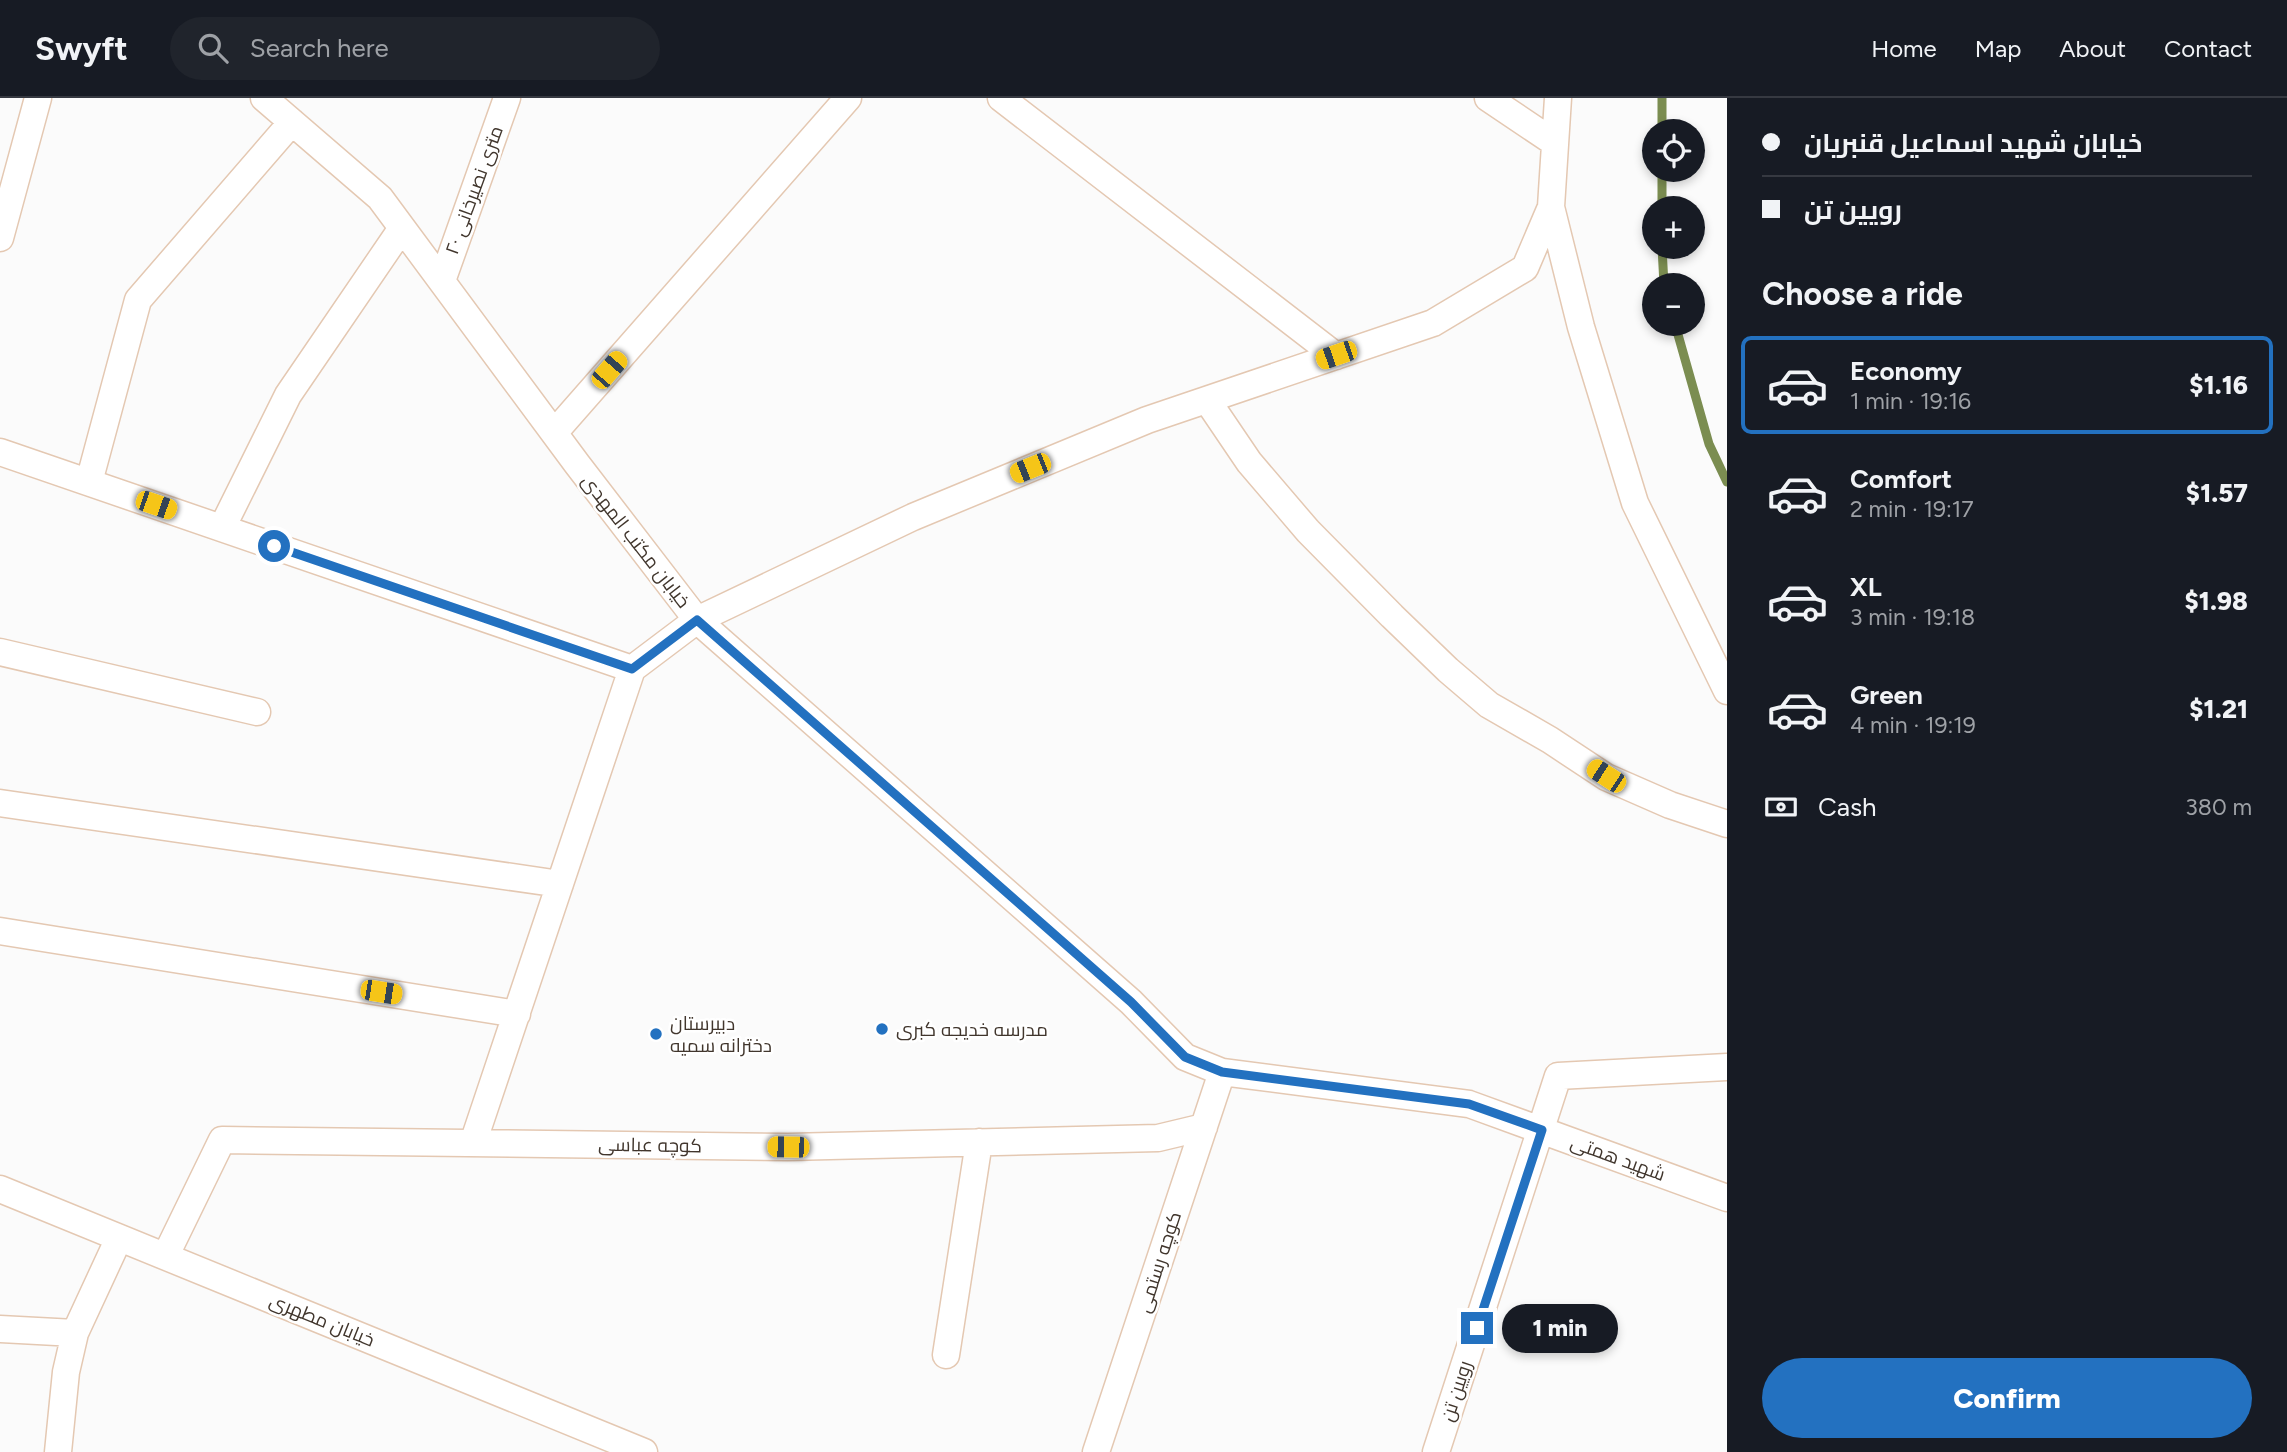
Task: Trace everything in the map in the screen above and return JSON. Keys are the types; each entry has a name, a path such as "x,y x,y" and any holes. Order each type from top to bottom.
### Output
{"street":[{"path":"0,238 37,98"},
{"name":"خیابان مکتب المهدی","path":"264,98 380,198 697,620 1131,1002 1185,1057 1222,1072 1469,1104"},
{"name":"۲۰ متری نصیرخانی","path":"442,281 507,98"},
{"path":"554,433 848,98"},
{"path":"1001,98 1336,355"},
{"path":"1488,98 1555,143"},
{"path":"1558,98 1551,207 1581,327 1635,503 1727,691"},
{"path":"89,482 138,300 292,122"},
{"path":"473,1143 632,669 697,620 914,517 1147,420 1433,323 1525,268 1551,207"},
{"path":"222,528 288,395 402,228"},
{"path":"1207,400 1249,462 1308,531 1411,634 1489,705 1606,776 1670,805 1727,824"},
{"path":"0,452 632,669"},
{"path":"0,652 257,712"},
{"path":"0,803 560,884"},
{"path":"0,931 517,1014"},
{"name":"رویین تن","path":"1436,1452 1558,1076 1727,1067"},
{"name":"کوچه رستمی","path":"1097,1452 1222,1072"},
{"name":"شهید همتی","path":"1469,1104 1727,1198"},
{"name":"کوچه عباسی","path":"166,1255 222,1140 788,1147 1158,1138 1204,1127"},
{"path":"946,1355 979,1142"},
{"name":"خیابان مطهری","path":"0,1189 166,1255 633,1450"},
{"path":"58,1452 66,1372 75,1334 118,1238"},
{"path":"0,1329 75,1334"}],"waterway":[{"path":"1662,98 1662,119"},
{"path":"1662,182 1662,196"},
{"path":"1663,259 1663,273"},
{"path":"1678,336 1709,444 1727,482"}],"place":[{"name":"مدرسه خدیجه کبری","path":"882,1029"},
{"name":"دبیرستان دخترانه سمیه","path":"656,1034"}],"route":[{"path":"274,546 632,669 697,620 1131,1002 1185,1057 1222,1072 1469,1104 1542,1130 1477,1328"}]}
